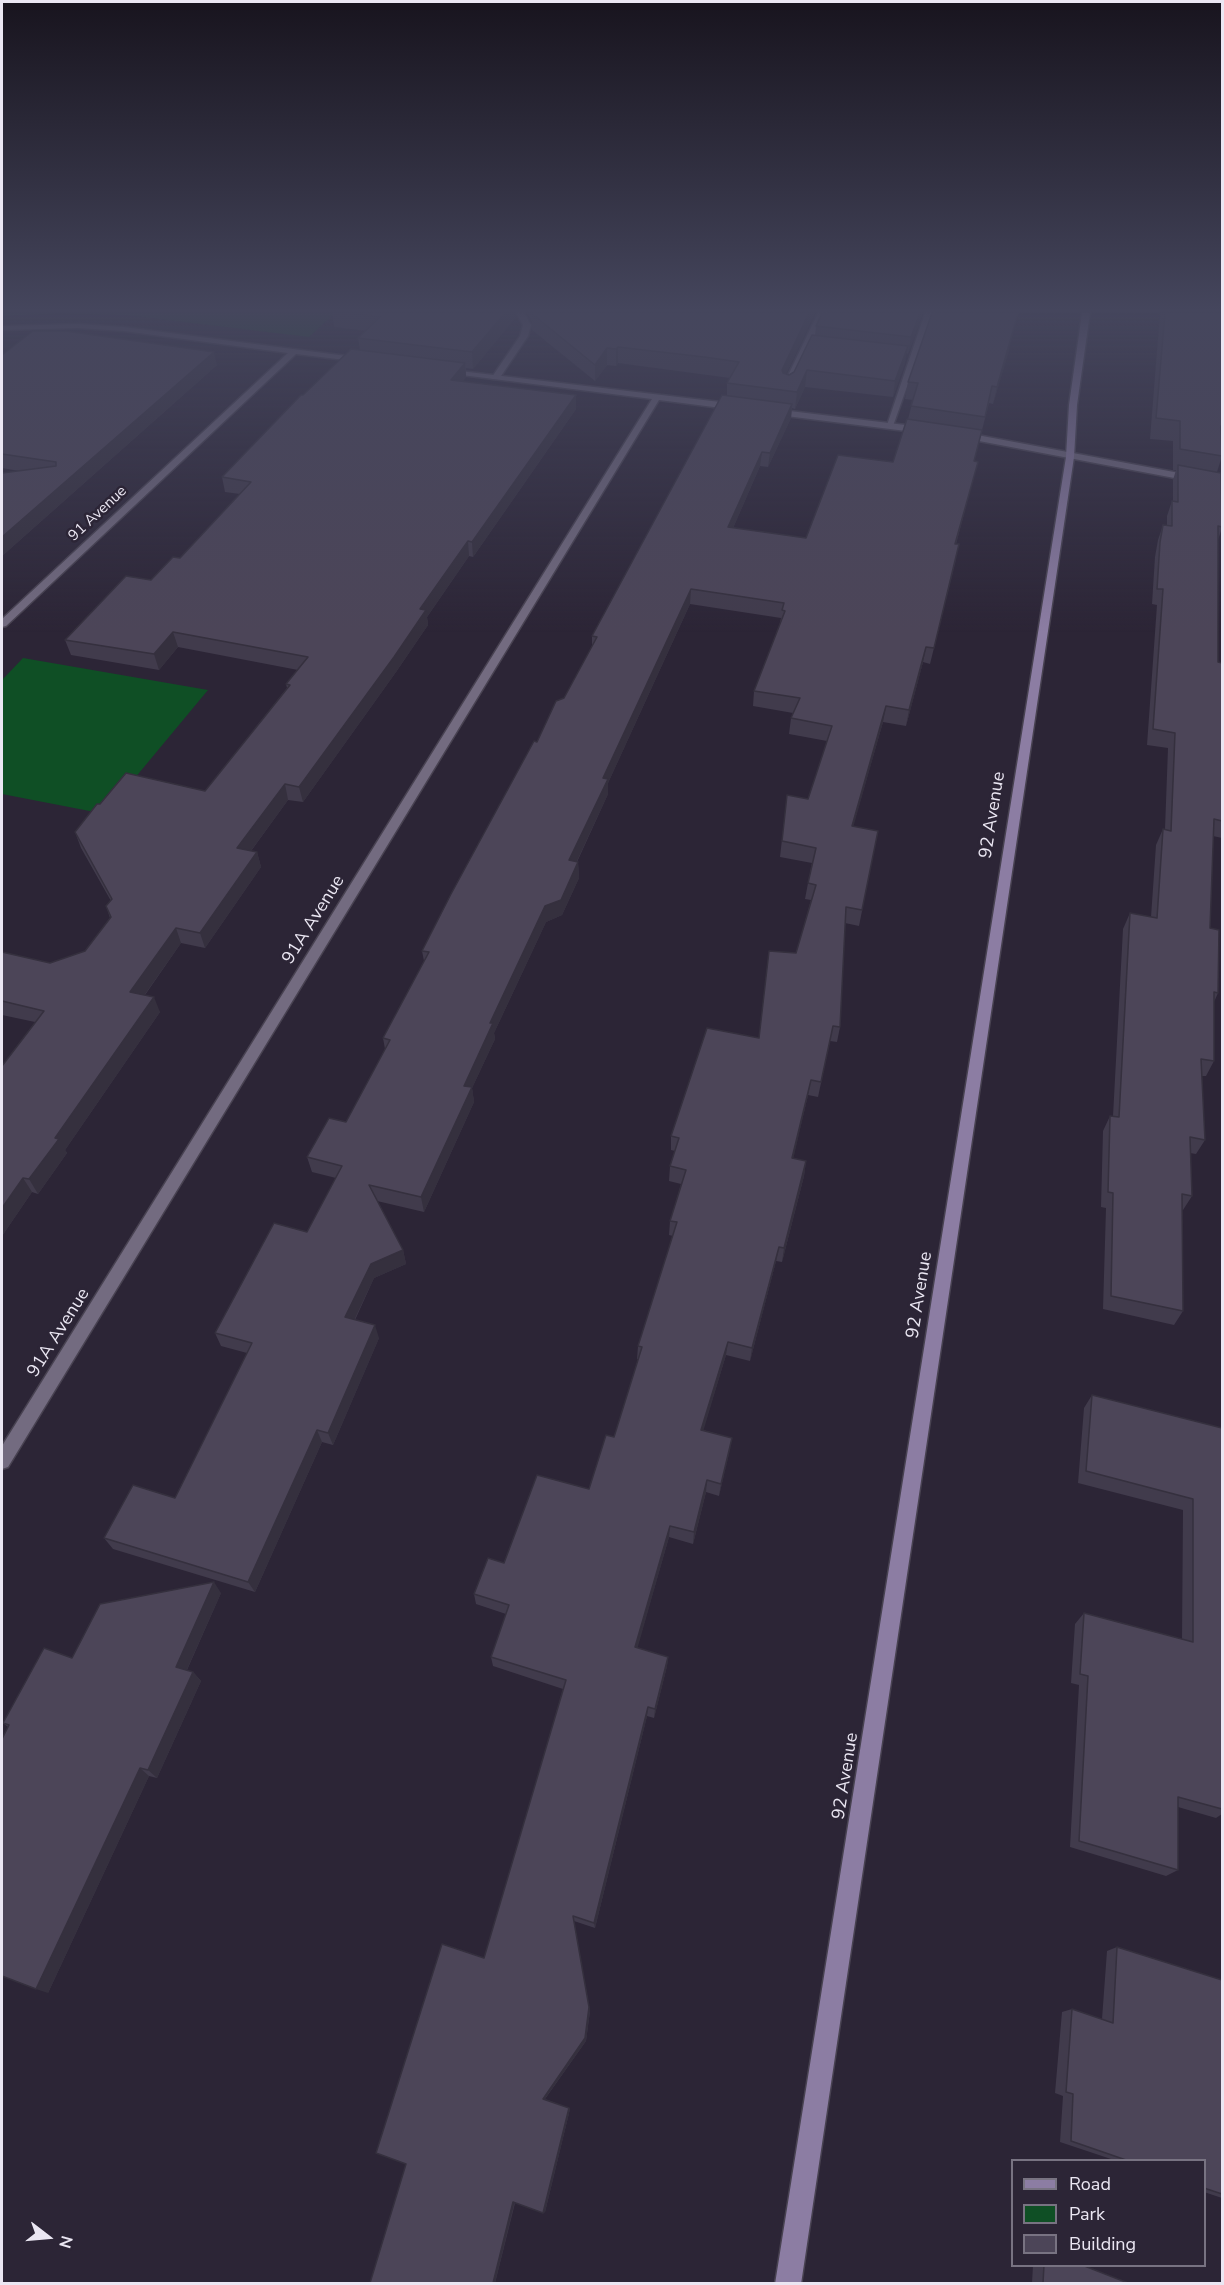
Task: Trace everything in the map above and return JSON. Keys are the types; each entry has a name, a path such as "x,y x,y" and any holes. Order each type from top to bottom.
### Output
{"street":[{"name":"91 Avenue","path":"2,624 221,420"},
{"name":"91A Avenue","path":"2,1461 643,420"},
{"path":"839,420 932,431"},
{"path":"890,426 892,420"},
{"name":"92 Avenue","path":"788,2283 1070,457 1072,420"},
{"path":"953,434 1222,484"}],"green space":[{"path":"23,658 208,690 105,814 2,794 2,680"}],"building":[{"path":"2,420 136,420 2,537 2,473 56,466 56,462 2,454"},
{"path":"277,420 559,420 472,542 468,541 420,609 426,610 394,657 299,787 285,784 237,848 257,852 200,933 176,928 130,992 154,997 55,1138 59,1139 29,1179 23,1178 2,1208 2,1066 44,1011 2,1001 2,952 50,963 85,951 111,917 106,906 112,899 75,832 126,773 205,791 290,685 286,684 308,657 173,632 154,654 65,640 126,576 151,580 173,557 180,558 251,482 222,477"},
{"path":"709,420 785,420 770,453 762,452 728,527 806,538 838,455 893,462 907,420 982,430 974,461 978,462 955,544 959,544 934,648 926,647 909,710 886,706 852,826 878,831 862,910 846,907 840,1027 833,1026 821,1082 811,1080 792,1158 806,1161 784,1248 779,1247 752,1348 728,1342 701,1430 732,1438 721,1484 707,1480 694,1532 670,1526 635,1647 668,1657 655,1709 648,1707 594,1923 573,1916 589,2007 585,2038 543,2099 569,2108 543,2213 513,2202 493,2283 370,2283 406,2164 376,2153 442,1944 484,1958 566,1680 491,1657 509,1605 474,1594 488,1558 504,1563 537,1475 589,1489 606,1435 614,1437 642,1347 638,1346 677,1222 670,1221 686,1170 670,1166 679,1138 671,1136 707,1028 759,1038 769,951 796,953 816,885 808,883 816,848 782,841 787,795 808,799 832,726 791,718 800,698 754,691 785,611 782,610 784,603 691,589 603,778 608,779 569,860 578,862 561,900 545,906 490,1023 493,1023 464,1086 472,1087 421,1197 369,1185 403,1250 371,1264 345,1317 375,1325 328,1433 317,1430 248,1582 104,1538 133,1485 175,1498 252,1343 215,1333 274,1223 307,1232 342,1166 307,1157 329,1118 346,1122 390,1040 383,1038 429,952 422,951 534,741 537,742 556,701 564,698 597,637 592,636"},
{"path":"1169,420 1222,420 1222,456 1180,449 1180,421"},
{"path":"1178,465 1221,473 1222,521 1222,527 1218,526 1218,662 1222,663 1222,821 1214,819 1210,928 1219,930 1218,993 1214,992 1214,1061 1201,1059 1205,1140 1190,1137 1192,1196 1182,1194 1183,1311 1111,1296 1113,1193 1108,1192 1110,1116 1119,1117 1130,913 1157,918 1163,829 1171,831 1175,733 1153,729 1163,589 1157,589 1160,542 1163,525 1172,526 1172,501 1178,502"},
{"path":"1092,1395 1222,1428 1222,1809 1178,1797 1178,1870 1079,1841 1088,1676 1080,1674 1084,1613 1193,1642 1193,1499 1086,1471"},
{"path":"214,1582 176,1667 193,1672 148,1770 140,1768 36,1989 2,1976 2,1739 9,1725 3,1723 44,1648 72,1658 100,1604"},
{"path":"1117,1947 1222,1980 1222,2194 1206,2189 1206,2159 1123,2159 1071,2141 1073,2094 1066,2092 1072,2009 1113,2023"},
{"path":"1044,2267 1087,2267 1128,2283 1043,2283"}]}
